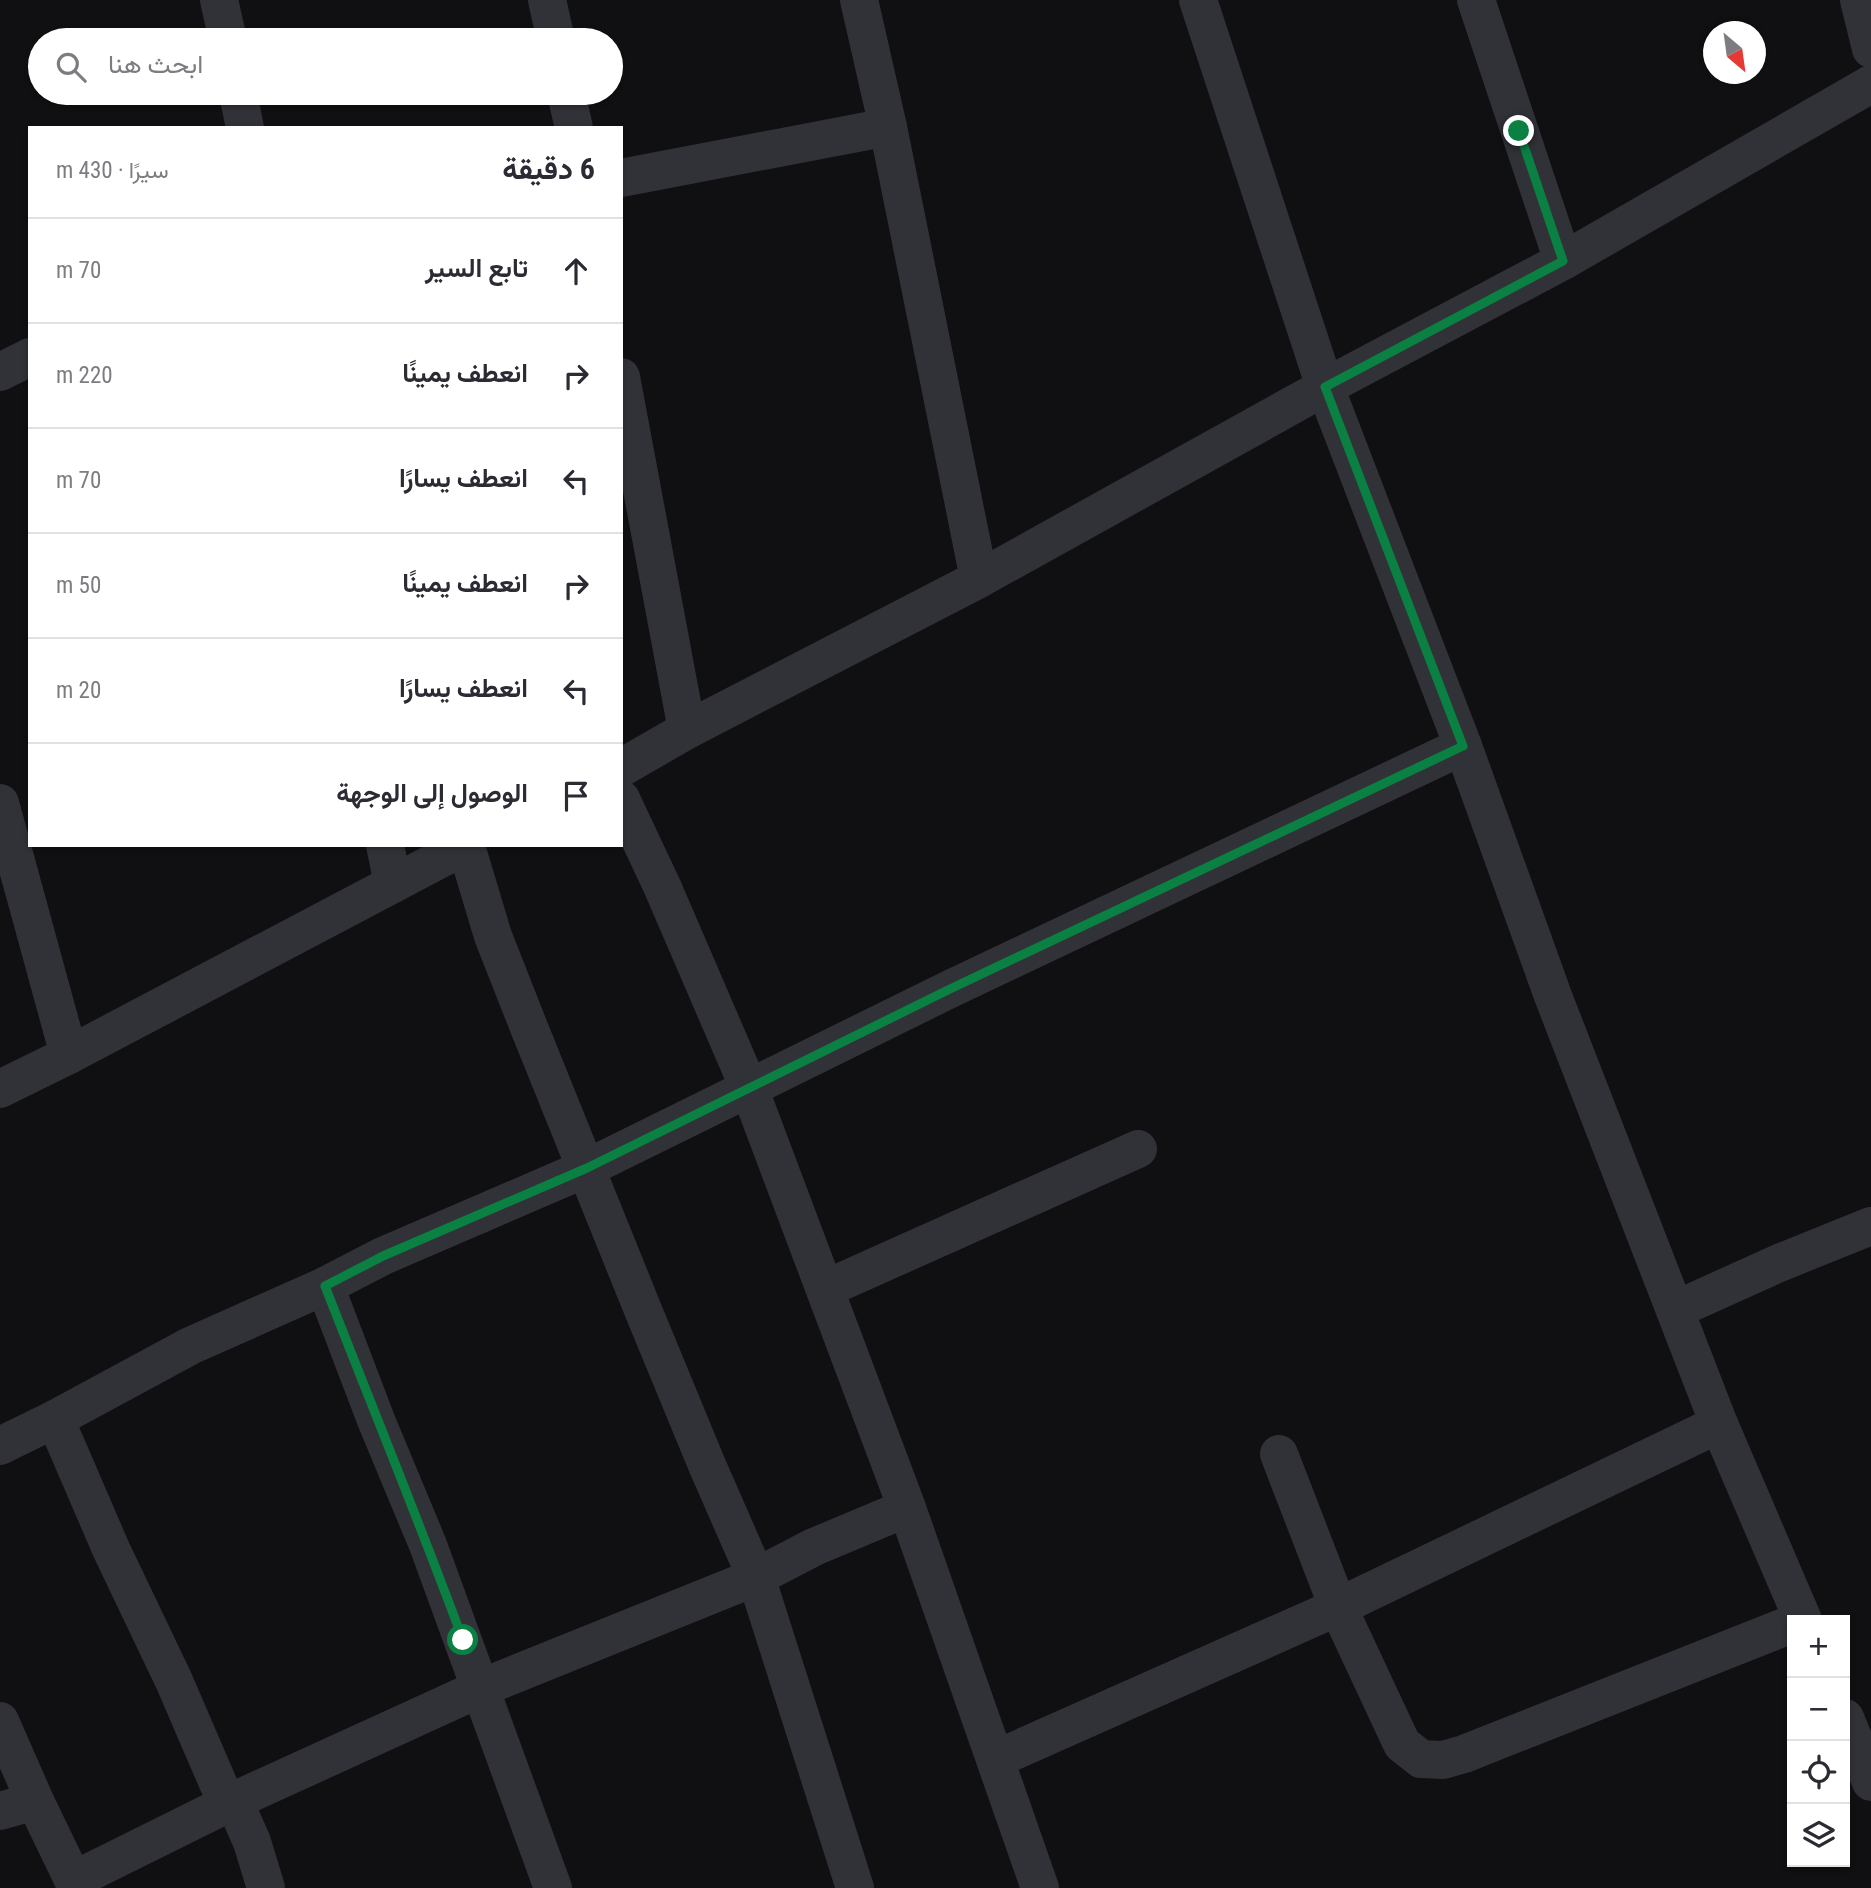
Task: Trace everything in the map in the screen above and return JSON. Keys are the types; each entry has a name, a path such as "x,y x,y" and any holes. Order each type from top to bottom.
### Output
{"street":[{"path":"219,0 225,28"},
{"path":"547,0 553,28"},
{"path":"859,0 888,127 979,579"},
{"path":"1198,0 1325,387 1463,746 1553,996 1719,1424 1801,1615"},
{"path":"1476,0 1563,261"},
{"path":"1859,0 1871,49"},
{"path":"623,767 687,730 979,579 1325,387 1563,261 1871,84"},
{"path":"240,105 245,126"},
{"path":"568,105 573,126"},
{"path":"623,178 888,127"},
{"path":"0,372 28,358"},
{"path":"623,388 687,730"},
{"path":"0,1446 190,1346 325,1286 383,1256 587,1168 987,971 1463,746"},
{"path":"0,803 69,1055"},
{"path":"623,803 662,886 748,1088 907,1507 1040,1888"},
{"path":"385,847 393,884"},
{"path":"0,1088 69,1055 465,847"},
{"path":"467,847 493,936 669,1374 756,1577 855,1888"},
{"path":"825,1289 1138,1149"},
{"path":"1675,1310 1871,1226"},
{"path":"325,1286 376,1420 428,1545 553,1888"},
{"path":"55,1419 111,1549 230,1803 251,1842 266,1888"},
{"path":"996,1759 1338,1607 1719,1424"},
{"path":"1279,1454 1338,1607 1402,1744 1421,1759 1443,1760 1464,1754 1787,1626"},
{"path":"0,1721 18,1806 76,1884 230,1803 481,1688 756,1577 907,1507"},
{"path":"1850,1730 1871,1782"}],"route":[{"path":"463,1640 325,1286 383,1256 587,1168 950,989 1463,746 1325,387 1563,261 1519,131"}]}
